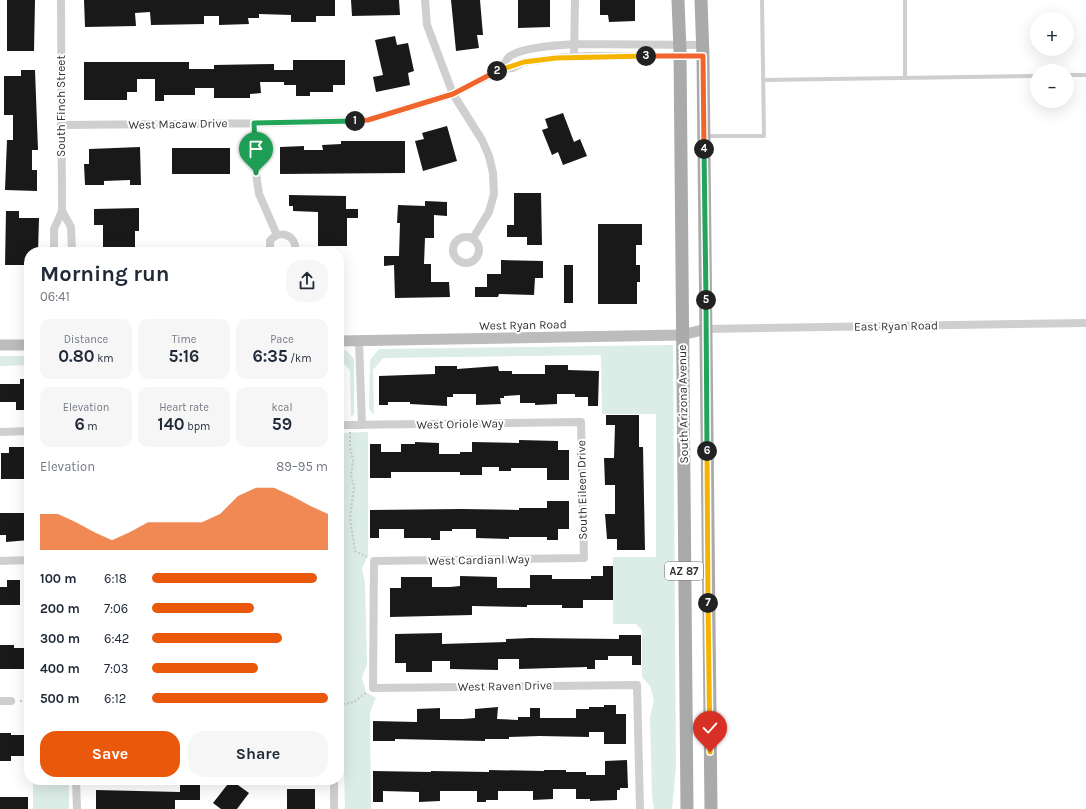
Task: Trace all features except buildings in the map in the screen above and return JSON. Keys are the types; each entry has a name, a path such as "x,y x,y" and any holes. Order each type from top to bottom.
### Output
{"main road":[{"name":"South Arizona Avenue","path":"678,0 680,50 687,809"},
{"name":"South Arizona Avenue","path":"701,0 703,50 711,809"}],"street":[{"name":"South Finch Street","path":"54,247 54,229 62,212 61,0"},
{"path":"425,0 427,25 453,94 482,140 489,156 493,173 494,194 489,212 473,238"},
{"path":"574,57 575,0"},
{"name":"West Macaw Drive","path":"502,69 508,58 518,53 533,49 575,44 630,45 680,50 703,50"},
{"path":"630,45 630,56"},
{"name":"West Macaw Drive","path":"61,125 368,120 453,94 502,69 513,68 524,62 574,57 630,56 680,50"},
{"path":"254,123 256,173 259,194 277,235"},
{"name":"South Finch Street","path":"62,212 71,227 72,247"},
{"path":"270,247 270,241 277,235 286,234 290,236 295,243 295,247"},
{"name":"East Ryan Road","path":"706,329 1086,323"},
{"name":"West Ryan Road","path":"344,341 682,336 706,329"},
{"path":"359,341 362,425"},
{"path":"0,345 24,345"},
{"name":"West Oriole Way","path":"344,425 581,422"},
{"name":"South Eileen Drive","path":"581,422 584,558"},
{"path":"0,432 24,431"},
{"name":"West Cardianl Way","path":"374,561 584,558"},
{"path":"0,561 24,560"},
{"path":"373,688 374,561"},
{"name":"West Raven Drive","path":"373,688 637,685 640,809"},
{"path":"0,701 11,702"},
{"path":"76,785 77,809"},
{"path":"334,785 334,809"}],"lane":[{"path":"704,136 764,136 762,0"},
{"path":"905,0 905,78"},
{"path":"1074,75 1086,75"},
{"path":"763,80 1030,76"}],"path":[{"path":"350,425 350,447 353,460 351,475 354,488 350,518 351,535 355,551 374,561"},
{"path":"344,704 354,702 373,688"}],"shaded area":[{"path":"673,345 676,767 672,809 654,809 652,796 650,717 654,701 650,686 642,677 642,630 636,624 613,624 613,557 656,557 656,414 602,414 601,355 383,358 373,370 374,415 369,409 370,360 379,349"},
{"path":"344,350 346,350 354,359 354,414 351,417 350,370 344,364"},
{"path":"0,356 24,356 24,365 0,366"},
{"path":"368,432 368,555 362,568 365,583 367,664 362,678 366,692 376,698 370,712 371,809 345,809 344,433"},
{"path":"33,785 69,785 69,809 33,809"}],"route":[{"path":"256,173 254,123 368,120 453,94 502,69 513,68 524,62 586,56 703,56 710,752"}]}
